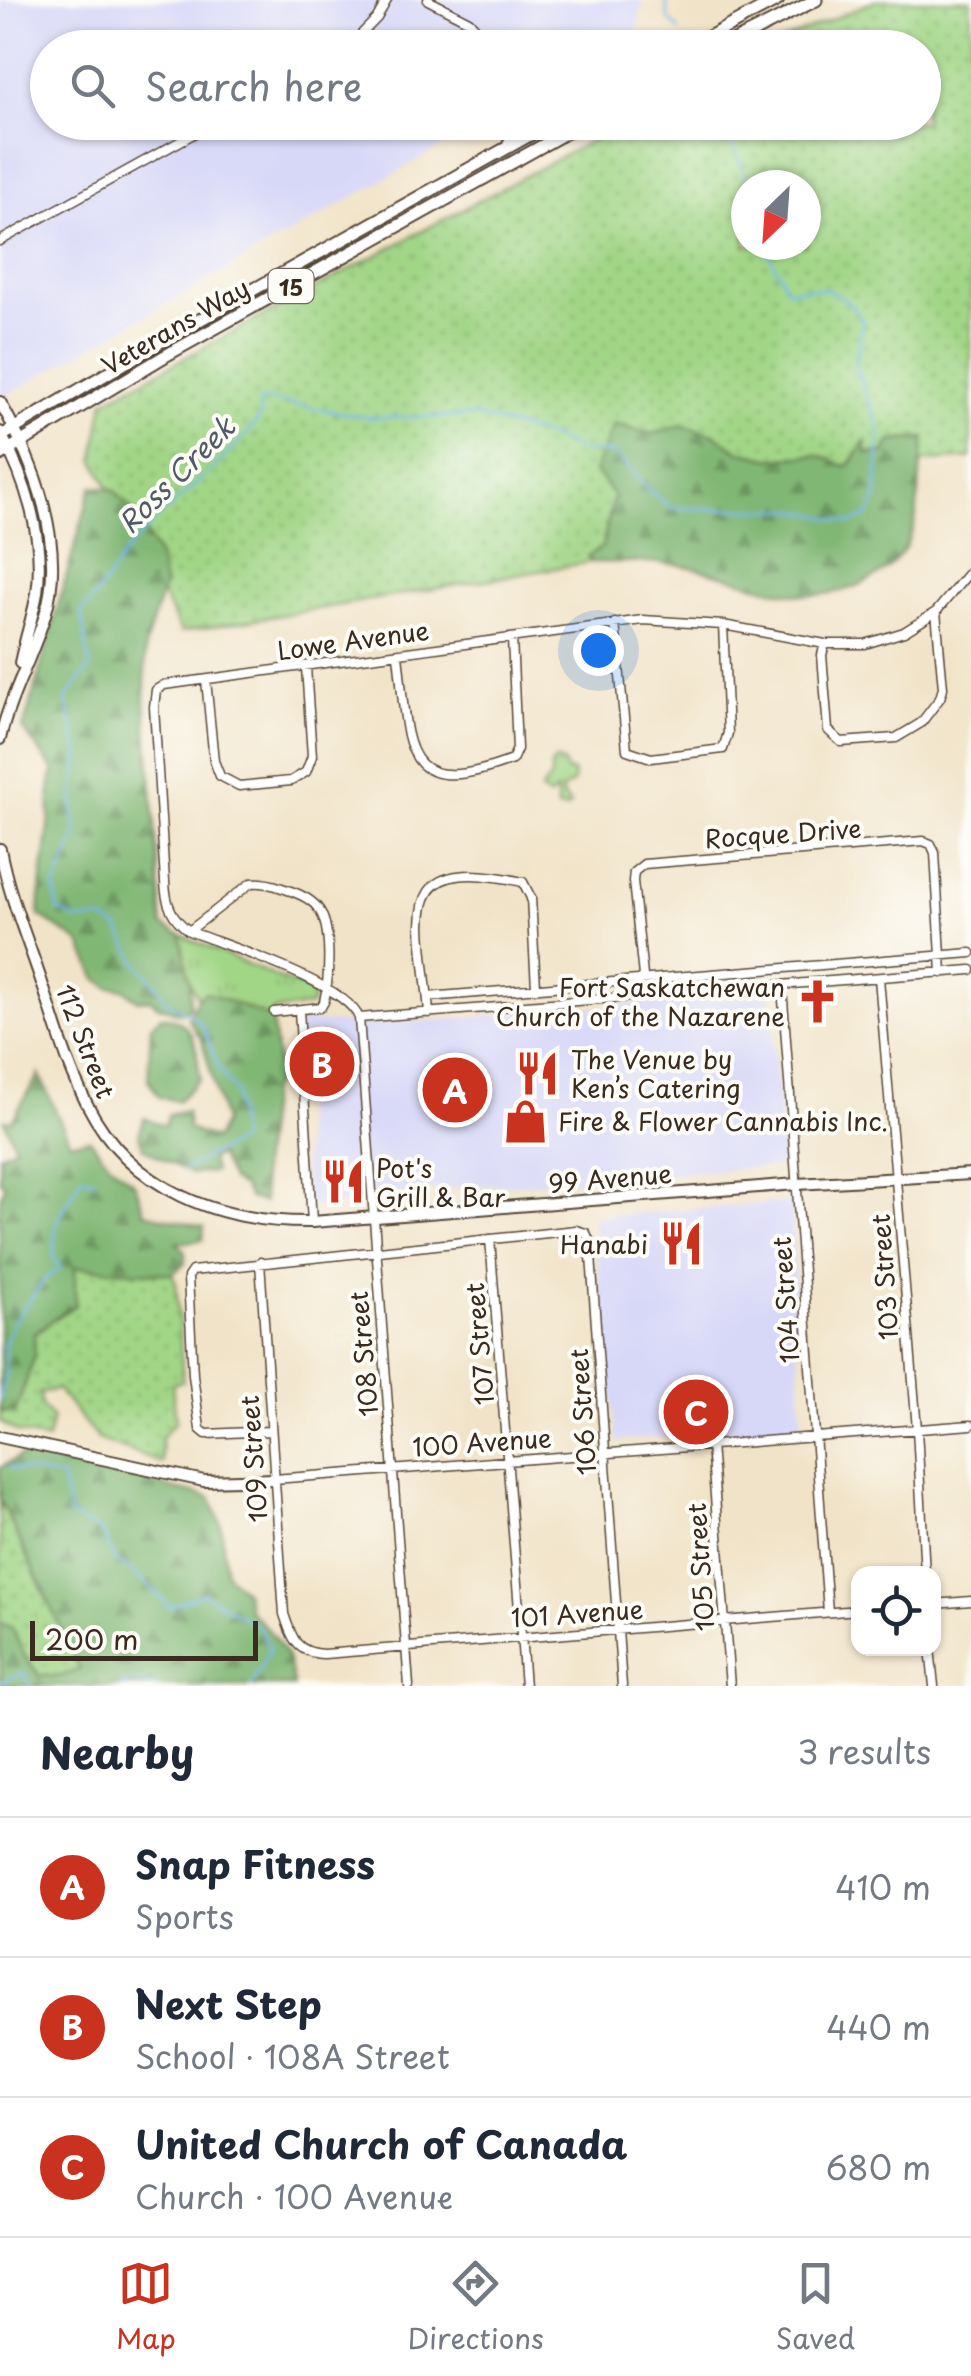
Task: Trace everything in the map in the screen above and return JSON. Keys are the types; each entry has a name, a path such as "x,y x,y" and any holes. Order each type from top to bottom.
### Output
{"main road":[{"path":"722,30 778,0"},
{"path":"756,30 816,0"},
{"path":"500,152 509,140"},
{"name":"Veterans Way","path":"1,435 519,140"},
{"path":"535,150 538,140"},
{"name":"Veterans Way","path":"5,453 165,356 553,140"},
{"path":"0,402 23,442 44,512 52,570 44,618 14,688"},
{"path":"0,738 34,605 39,555 27,498 5,453 1,435"},
{"name":"112 Street","path":"0,849 67,1059 96,1121 132,1164 166,1190 211,1210 254,1220"},
{"name":"99 Avenue","path":"254,1220 312,1222 971,1174"},
{"name":"100 Avenue","path":"0,1437 204,1481 274,1479"}],"street":[{"path":"366,30 378,18 386,0"},
{"path":"428,0 470,20 478,30"},
{"path":"0,242 184,140"},
{"name":"Lowe Avenue","path":"189,931 172,915 166,902 154,702 161,686 643,620 723,625 825,644 851,645 885,639 936,612 971,570"},
{"path":"825,644 822,655 828,730 841,742 896,738 921,723 942,694 936,612"},
{"path":"616,623 628,750 651,758 723,750 728,733 723,625"},
{"path":"398,654 410,746 419,765 436,773 474,775 512,760 517,749 512,638"},
{"path":"206,680 217,772 234,785 278,783 306,772 312,756 306,667"},
{"name":"Rocque Drive","path":"645,995 633,881 634,872 644,864 923,842 931,844 935,853 942,973"},
{"path":"429,1012 421,904 428,886 443,879 487,874 523,882 531,898 536,987"},
{"path":"189,931 251,883 262,882 309,899 321,912 328,948 327,987 321,1007 274,1012"},
{"path":"189,931 327,987 348,1001 358,1018 971,970"},
{"path":"428,997 971,953"},
{"name":"103 Street","path":"879,978 917,1429 925,1566"},
{"name":"104 Street","path":"782,986 828,1612"},
{"path":"299,1010 312,1222"},
{"name":"108 Street","path":"358,1018 408,1686"},
{"name":"106 Street","path":"490,1238 576,1230 589,1236 622,1686"},
{"path":"270,1431 206,1434 200,1429 193,1375 190,1273 200,1268 490,1238"},
{"name":"107 Street","path":"490,1238 525,1686"},
{"name":"109 Street","path":"260,1262 284,1614 300,1648"},
{"name":"100 Avenue","path":"274,1479 971,1425"},
{"name":"105 Street","path":"711,1444 730,1686"},
{"path":"941,1603 971,1601"},
{"name":"101 Avenue","path":"300,1648 324,1654 851,1610"},
{"path":"931,1656 934,1686"}],"shaded area":[{"path":"0,0 643,0 636,30 30,30 30,140 453,140 0,399"},
{"path":"769,994 784,1166 355,1195 355,1205 305,1206 300,1021 374,1025"},
{"path":"791,1202 802,1425 617,1441 593,1216"}],"green space":[{"path":"876,0 971,0 971,458 919,462 924,438 886,453 866,453 865,443 849,465 843,466 814,455 773,459 738,451 716,435 682,425 652,434 614,425 614,496 602,548 587,557 592,562 181,632 94,459 104,401 592,140 941,140 941,30 808,30"},
{"path":"614,424 652,434 682,425 716,435 738,451 773,459 814,455 843,466 850,465 865,441 866,453 885,453 891,441 925,438 913,529 906,546 882,572 849,589 813,595 781,592 673,564 592,562 587,557 602,547 614,496 594,470"},
{"path":"92,486 114,490 132,510 158,555 164,584 145,647 145,702 163,926 181,935 190,971 190,1007 180,1013 150,999 138,1000 97,979 80,943 39,915 54,771 23,729"},
{"path":"555,760 563,763 566,771 573,772 574,782 562,790 570,804 567,809 557,808 557,791 549,797 541,790 551,777"},
{"path":"181,935 314,990 311,1006 273,1011 272,1018 206,992 198,997 188,976"},
{"path":"206,992 272,1018 279,1076 270,1092 261,1168 264,1202 249,1198 243,1187 231,1180 219,1155 211,1159 214,1172 191,1174 143,1148 139,1135 144,1118 165,1126 168,1115 186,1111 188,1129 215,1139 224,1122 202,1040 188,1019 198,997"},
{"path":"161,1016 182,1023 195,1046 200,1079 178,1101 159,1097 148,1080 151,1026"},
{"path":"39,1074 70,1142 90,1139 109,1163 135,1184 145,1213 204,1227 203,1240 177,1243 185,1251 185,1264 172,1274 75,1267 75,1305 34,1333 35,1355 15,1413 0,1411 0,1197 5,1185 0,1181 0,1154 15,1147 4,1120 12,1120"},
{"path":"75,1267 172,1274 176,1282 183,1381 172,1384 176,1421 161,1438 162,1463 98,1439 57,1389 40,1393 41,1405 52,1418 47,1440 17,1432 0,1422 0,1411 15,1412 35,1355 34,1333 75,1305"},
{"path":"26,1453 210,1497 221,1524 226,1573 245,1592 249,1610 287,1657 294,1686 0,1686 0,1623 12,1628 24,1655 39,1675 58,1677 80,1669 0,1499 0,1468"},
{"path":"0,1499 80,1670 58,1677 39,1675 24,1655 12,1628 0,1623"}],"waterway":[{"name":"Ross Creek","path":"666,0 668,18 679,30"},
{"name":"Ross Creek","path":"730,140 743,170"},
{"name":"Ross Creek","path":"185,1169 240,1140 235,1092 219,1068 202,1025 165,1001 157,985 139,966 119,929 102,919 77,920 58,910 55,888 77,834 73,808 79,752 66,699 90,667 81,613 138,538 247,433 261,416 259,402 267,400 372,418 475,416 545,435 583,451 614,453 672,508 796,510 852,523 868,516 876,500 880,432 855,364 863,320 846,301 831,292 788,290 772,260"},
{"name":"Ross Creek","path":"0,1400 6,1371 4,1347 12,1324 46,1278 61,1268 54,1259 56,1224 82,1176 95,1180"},
{"name":"Ross Creek","path":"10,1468 62,1477 70,1516 102,1532 114,1560 134,1572 170,1607 203,1593 258,1626 270,1650 251,1686"},
{"name":"Ross Creek","path":"0,1683 23,1672 30,1686"},
{"name":"Ross Creek","path":"121,1686 135,1681 155,1686"}],"place":[{"name":"Fort Saskatchewan Church of the Nazarene","path":"818,1001"},
{"name":"Next Step","path":"322,1064"},
{"name":"The Venue by Ken’s Catering","path":"538,1073"},
{"name":"Snap Fitness","path":"455,1090"},
{"name":"Fire & Flower Cannabis Inc.","path":"525,1121"},
{"name":"Pot's Grill & Bar","path":"343,1182"},
{"name":"Hanabi","path":"681,1244"},
{"name":"United Church of Canada","path":"696,1412"}]}
